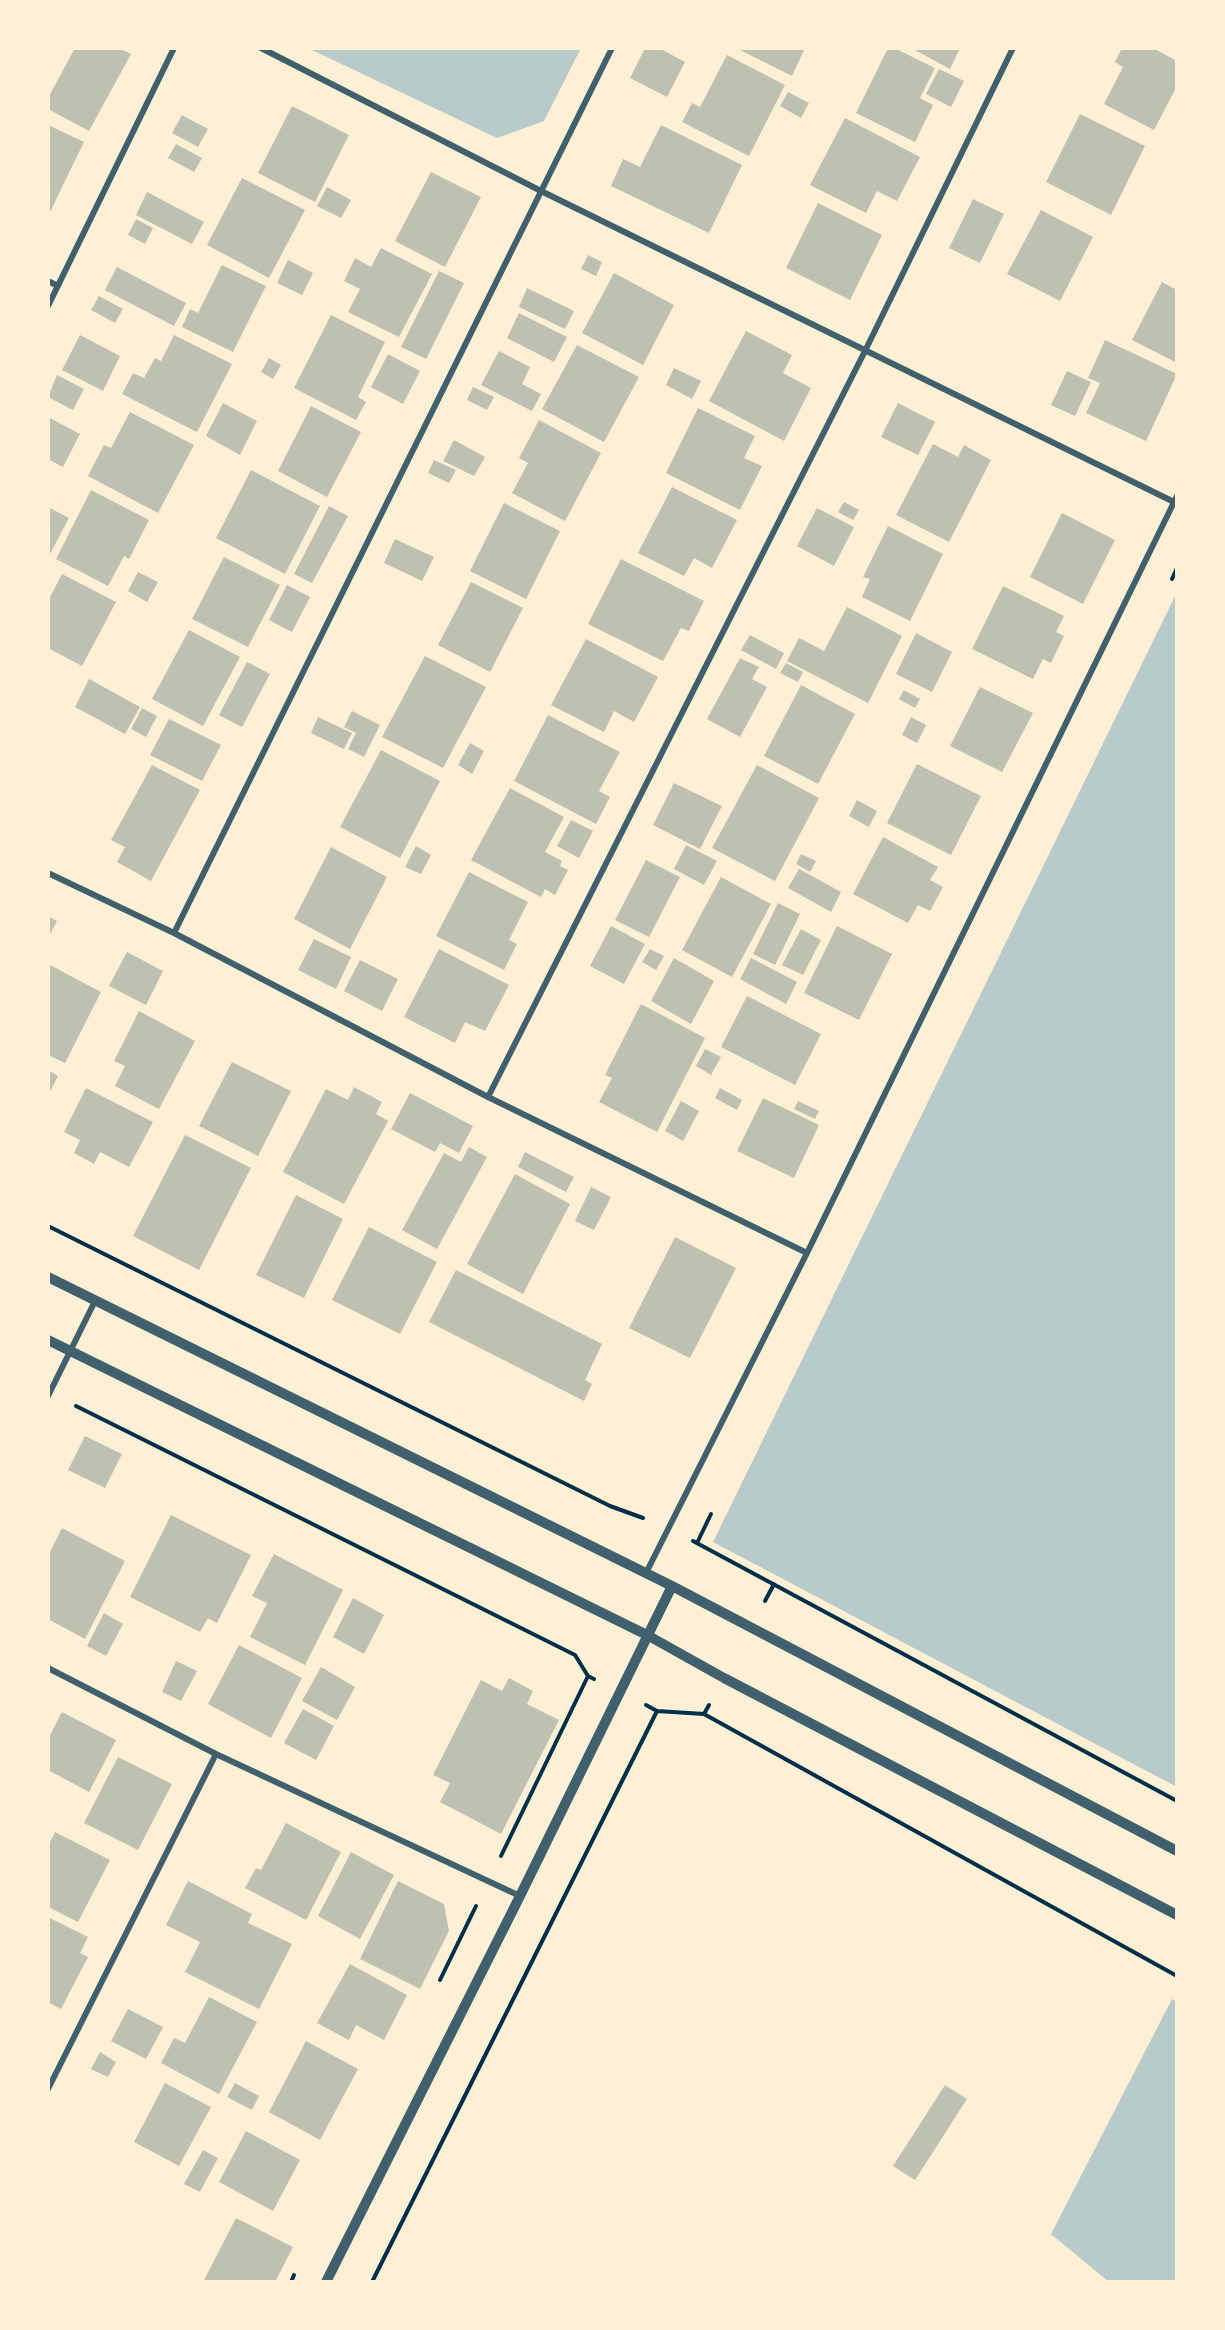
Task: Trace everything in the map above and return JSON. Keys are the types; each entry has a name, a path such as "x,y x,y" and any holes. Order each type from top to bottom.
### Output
{"street":[{"path":"48,306 174,48"},
{"path":"261,48 541,192 1175,499 807,1253 646,1573"},
{"path":"174,933 612,48"},
{"path":"488,1097 866,349 1013,48"},
{"path":"48,282 58,286"},
{"path":"48,873 174,933 488,1097 807,1253"},
{"path":"48,1277 672,1586 1177,1851"},
{"path":"49,1395 95,1300"},
{"path":"48,1340 647,1635 724,1678 1177,1915"},
{"path":"327,2282 672,1586"},
{"path":"48,1668 216,1754 520,1896"},
{"path":"48,2089 216,1754"}],"path":[{"path":"48,1226 610,1506 669,1527 1177,1801"},
{"path":"49,1395 575,1655 588,1676 657,1711 704,1714"},
{"path":"436,1987 588,1676"},
{"path":"372,2282 657,1711"},
{"path":"291,2282 296,2271"}],"shaded area":[{"path":"308,48 581,48 544,121 497,138"},
{"path":"1177,592 1177,1787 713,1542"},
{"path":"1172,1999 1177,2002 1177,2282 1109,2282 1051,2234"}],"building":[{"path":"75,48 119,48 131,54 89,131 48,109 48,98"},
{"path":"645,48 659,48 685,62 667,97 630,78"},
{"path":"736,48 805,48 792,76"},
{"path":"888,48 894,48 935,68 920,98 933,105 915,142 856,113"},
{"path":"911,48 960,48 950,69"},
{"path":"1122,48 1153,48 1177,61 1177,86 1154,130 1104,104 1123,67 1115,62"},
{"path":"727,55 785,85 749,156 682,122 692,103 700,107"},
{"path":"939,69 964,81 951,107 926,94"},
{"path":"788,92 809,103 801,118 780,106"},
{"path":"292,106 349,135 315,202 258,173"},
{"path":"1080,114 1145,146 1111,215 1046,182"},
{"path":"182,115 208,129 198,147 172,133"},
{"path":"845,118 920,157 897,201 877,191 866,213 810,185"},
{"path":"48,125 84,142 48,216"},
{"path":"661,125 742,165 709,233 611,186 623,159 640,167"},
{"path":"176,144 202,158 194,172 168,158"},
{"path":"431,172 481,197 445,267 395,241"},
{"path":"242,178 305,210 269,278 207,245"},
{"path":"327,187 351,200 341,218 317,206"},
{"path":"147,192 204,222 192,244 136,215"},
{"path":"973,199 1004,214 980,263 949,248"},
{"path":"818,203 882,235 850,300 786,268"},
{"path":"1041,210 1093,237 1060,301 1007,274"},
{"path":"136,219 153,228 145,244 128,235"},
{"path":"381,248 432,274 399,337 348,312 360,289 344,281 355,258 371,267"},
{"path":"588,255 602,262 596,276 581,269"},
{"path":"288,260 313,273 302,295 277,283"},
{"path":"222,265 266,286 233,352 182,327 190,309 198,313"},
{"path":"117,267 186,303 174,326 105,290"},
{"path":"439,271 464,283 426,359 401,347"},
{"path":"614,273 674,305 643,365 582,333"},
{"path":"1162,282 1177,290 1177,363 1132,340"},
{"path":"527,288 574,311 565,329 519,307"},
{"path":"99,296 123,309 115,323 91,310"},
{"path":"519,313 567,337 554,362 507,338"},
{"path":"331,315 385,342 358,397 366,402 356,420 294,388"},
{"path":"746,331 792,355 783,373 811,388 784,441 709,401"},
{"path":"80,335 120,356 103,391 62,370"},
{"path":"174,335 232,364 197,432 122,394 133,373 144,378 155,358 161,361"},
{"path":"1105,340 1177,374 1146,441 1086,413 1100,383 1088,378"},
{"path":"577,345 639,377 604,442 542,409"},
{"path":"499,351 530,367 522,384 541,394 532,411 481,385"},
{"path":"388,354 420,371 403,404 371,387"},
{"path":"269,358 281,365 273,379 261,372"},
{"path":"674,368 701,381 692,399 666,385"},
{"path":"1067,371 1091,382 1075,416 1051,405"},
{"path":"57,375 84,389 73,410 48,397"},
{"path":"473,387 494,397 487,410 467,400"},
{"path":"223,403 257,421 240,455 206,436"},
{"path":"898,403 935,422 918,455 881,437"},
{"path":"311,406 361,432 327,497 278,471"},
{"path":"698,408 755,436 744,458 762,466 740,510 666,473"},
{"path":"130,412 194,445 158,513 88,476 104,445 111,448"},
{"path":"48,417 80,434 63,467 48,459"},
{"path":"539,420 601,453 565,521 512,493 528,463 519,458"},
{"path":"454,440 485,457 474,476 443,461"},
{"path":"933,444 958,457 964,445 991,460 949,542 896,515"},
{"path":"434,460 456,470 449,483 428,473"},
{"path":"251,470 320,506 285,574 216,538"},
{"path":"672,487 737,520 712,568 694,558 684,576 638,553"},
{"path":"91,490 149,520 129,559 124,556 108,586 56,559"},
{"path":"844,502 859,510 853,520 838,512"},
{"path":"504,503 560,531 526,599 470,571"},
{"path":"329,506 348,516 312,583 294,574"},
{"path":"48,507 69,518 50,554 48,553"},
{"path":"817,508 854,527 834,566 797,546"},
{"path":"1062,513 1115,540 1083,604 1030,577"},
{"path":"888,526 943,554 910,621 862,597 870,579 863,577"},
{"path":"395,539 434,557 422,581 384,563"},
{"path":"224,557 280,585 248,647 192,619"},
{"path":"621,559 704,601 689,631 681,628 663,661 588,624"},
{"path":"138,572 158,582 147,602 128,591"},
{"path":"62,574 116,602 82,666 48,648 48,601"},
{"path":"471,582 523,608 490,672 438,645"},
{"path":"287,585 310,597 292,632 269,620"},
{"path":"1003,586 1064,616 1056,632 1064,636 1051,663 1043,659 1033,679 972,649"},
{"path":"847,607 902,636 868,703 787,661 799,638 824,651"},
{"path":"189,630 240,657 203,726 152,699"},
{"path":"916,633 952,652 932,692 896,674"},
{"path":"750,635 784,653 776,669 741,650"},
{"path":"586,639 658,677 634,722 614,711 604,732 551,705"},
{"path":"425,656 486,687 443,768 382,737"},
{"path":"740,658 759,667 752,679 767,687 740,737 707,719"},
{"path":"247,662 270,674 242,727 219,715"},
{"path":"786,663 803,672 798,682 780,673"},
{"path":"89,679 140,707 125,734 75,707"},
{"path":"801,685 855,714 818,784 764,756"},
{"path":"980,687 1033,713 1002,772 950,746"},
{"path":"904,690 920,699 915,708 899,699"},
{"path":"142,708 157,716 146,737 131,729"},
{"path":"352,711 380,725 364,757 348,749 356,733 344,727"},
{"path":"548,715 620,752 599,791 610,797 596,824 514,781"},
{"path":"318,717 352,733 344,749 311,733"},
{"path":"911,717 926,725 917,743 902,735"},
{"path":"169,719 221,745 202,781 150,755"},
{"path":"470,743 484,751 472,774 458,765"},
{"path":"381,750 440,781 400,858 340,827"},
{"path":"917,764 981,796 951,855 887,823"},
{"path":"152,765 200,790 151,881 117,862 125,847 111,840"},
{"path":"757,765 819,798 775,881 712,848"},
{"path":"674,783 722,806 700,849 653,825"},
{"path":"510,788 564,817 545,852 562,861 560,866 568,870 555,895 545,889 541,897 471,860"},
{"path":"857,800 877,811 869,827 849,816"},
{"path":"571,820 593,831 579,858 557,846"},
{"path":"883,837 938,867 930,880 943,887 930,911 918,905 908,923 853,894"},
{"path":"686,845 717,861 704,885 674,869"},
{"path":"416,846 431,855 421,874 405,867"},
{"path":"331,847 387,877 350,949 294,919"},
{"path":"801,854 816,861 810,872 796,864"},
{"path":"646,860 680,877 649,937 615,920"},
{"path":"799,869 841,892 831,912 788,888"},
{"path":"469,872 528,902 509,940 517,944 504,970 436,936"},
{"path":"721,877 771,904 732,977 682,950"},
{"path":"778,903 800,914 775,965 753,954"},
{"path":"48,916 57,921 48,938"},
{"path":"611,926 645,944 624,984 590,966"},
{"path":"837,926 892,954 859,1020 804,993"},
{"path":"801,929 821,940 803,975 782,965"},
{"path":"314,939 351,957 336,989 298,970"},
{"path":"439,949 509,985 485,1031 465,1022 455,1043 404,1017"},
{"path":"650,949 664,956 656,970 642,962"},
{"path":"127,952 163,971 146,1005 109,986"},
{"path":"674,958 714,981 691,1024 651,1001"},
{"path":"751,958 797,982 786,1004 740,979"},
{"path":"360,960 398,979 382,1011 344,991"},
{"path":"48,964 101,992 65,1063 48,1055"},
{"path":"747,996 821,1034 795,1085 721,1047"},
{"path":"641,1004 705,1038 657,1132 599,1102 612,1078 605,1075"},
{"path":"139,1011 195,1041 159,1109 115,1086 125,1066 114,1061"},
{"path":"705,1049 721,1057 711,1075 696,1066"},
{"path":"232,1062 291,1091 258,1156 199,1126"},
{"path":"48,1070 58,1076 48,1095"},
{"path":"354,1087 382,1102 376,1114 388,1121 344,1204 283,1172 326,1089 348,1100"},
{"path":"86,1088 153,1122 129,1167 100,1152 94,1164 74,1153 80,1140 64,1132"},
{"path":"720,1088 742,1100 737,1110 715,1098"},
{"path":"410,1093 473,1126 459,1153 440,1143 435,1152 391,1129"},
{"path":"763,1098 819,1125 794,1178 737,1151"},
{"path":"681,1101 699,1111 683,1141 665,1131"},
{"path":"798,1101 819,1111 815,1119 794,1109"},
{"path":"185,1135 251,1168 199,1270 133,1236"},
{"path":"469,1147 487,1157 437,1249 402,1230 444,1153 461,1162"},
{"path":"525,1152 574,1177 566,1192 518,1167"},
{"path":"515,1174 570,1204 523,1294 467,1264"},
{"path":"591,1187 611,1197 594,1230 575,1221"},
{"path":"296,1195 343,1219 304,1298 256,1275"},
{"path":"369,1227 437,1262 400,1334 332,1300"},
{"path":"675,1237 736,1268 690,1358 629,1328"},
{"path":"456,1270 602,1344 585,1380 592,1384 584,1401 429,1322"},
{"path":"85,1436 122,1454 105,1488 68,1470"},
{"path":"171,1515 251,1555 217,1623 208,1618 200,1632 130,1597"},
{"path":"62,1528 125,1561 85,1639 48,1619 48,1556"},
{"path":"274,1554 343,1590 305,1665 250,1637 267,1603 252,1596"},
{"path":"353,1598 384,1615 364,1654 333,1637"},
{"path":"104,1613 123,1624 106,1656 87,1646"},
{"path":"239,1645 302,1678 271,1738 208,1704"},
{"path":"176,1661 197,1671 181,1701 162,1692"},
{"path":"321,1667 355,1687 337,1720 302,1701"},
{"path":"509,1678 533,1691 527,1704 559,1720 501,1834 440,1802 450,1783 433,1775 481,1680 502,1691"},
{"path":"303,1709 334,1726 316,1760 284,1743"},
{"path":"62,1712 116,1740 89,1792 48,1770 48,1739"},
{"path":"118,1757 172,1784 138,1850 84,1823"},
{"path":"286,1823 341,1852 306,1920 245,1888 256,1868 261,1870"},
{"path":"55,1832 110,1860 78,1922 48,1907 48,1846"},
{"path":"351,1852 394,1875 360,1939 318,1916"},
{"path":"188,1881 252,1914 248,1923 292,1944 259,2009 185,1972 200,1942 166,1925"},
{"path":"398,1881 444,1904 449,1931 420,1989 360,1959"},
{"path":"48,1917 88,1937 80,1953 88,1957 61,2009 48,2002"},
{"path":"350,1964 407,1995 384,2040 356,2025 349,2040 317,2023"},
{"path":"209,1997 257,2022 219,2094 161,2063 174,2038 185,2043"},
{"path":"128,2009 163,2027 146,2059 111,2041"},
{"path":"306,2041 358,2069 320,2140 269,2112"},
{"path":"100,2052 116,2062 108,2077 91,2069"},
{"path":"165,2083 211,2107 179,2166 134,2142"},
{"path":"235,2083 259,2096 252,2110 227,2097"},
{"path":"945,2085 967,2099 915,2180 893,2166"},
{"path":"246,2131 300,2160 273,2211 219,2182"},
{"path":"203,2150 218,2158 200,2192 184,2184"},
{"path":"236,2218 293,2247 275,2282 203,2282"}]}
